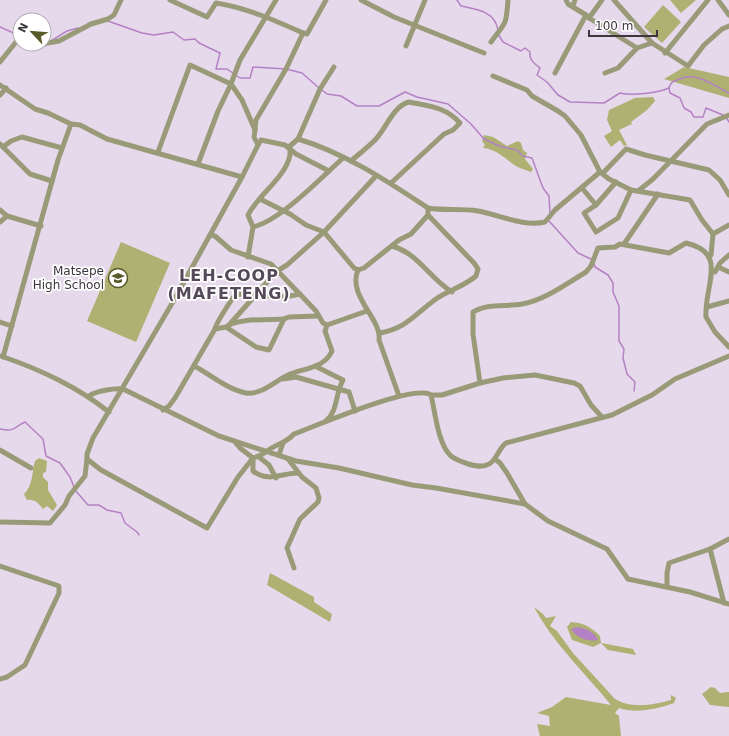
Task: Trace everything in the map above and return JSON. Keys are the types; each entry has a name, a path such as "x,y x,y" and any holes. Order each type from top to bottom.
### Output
{"street":[{"path":"52,42 59,41 91,24 108,19 117,11 121,0"},
{"path":"170,0 207,17 216,3 266,16 307,34 326,0"},
{"path":"198,164 218,111 231,84 240,60 276,0"},
{"path":"361,0 414,25 484,53"},
{"path":"406,46 425,0"},
{"path":"491,42 501,30 507,18 508,0"},
{"path":"566,0 568,4 637,48"},
{"path":"573,6 575,0"},
{"path":"555,73 588,16 602,0"},
{"path":"614,0 652,43 665,53 688,66 704,45 729,26"},
{"path":"665,53 708,0"},
{"path":"718,0 729,15"},
{"path":"258,144 254,137 256,120 286,69 303,33"},
{"path":"643,45 646,35"},
{"path":"605,73 618,68 637,48 652,43"},
{"path":"0,62 12,47"},
{"path":"158,152 190,65 231,84 242,100 255,130"},
{"path":"248,257 254,227 248,215 278,177 290,156 290,146 298,139 320,88 334,67"},
{"path":"493,76 528,90 532,96 565,116 581,135 602,173 616,182 631,190 690,200 702,220 713,234 711,255 716,269"},
{"path":"0,85 35,109 48,113 71,124 80,125 107,139 158,152 242,177"},
{"path":"0,95 6,88"},
{"path":"351,161 376,139 394,114 405,103 409,102 441,108 454,116 460,123 453,130 444,134 391,183"},
{"path":"638,191 653,179 707,124 729,115"},
{"path":"71,124 52,181 41,226 2,356 42,371 89,396 109,412"},
{"path":"52,181 30,174 1,146 22,137 62,148"},
{"path":"298,139 327,149 351,161 391,183 428,208 441,211 477,211 532,224 545,222 555,210 602,173 626,149 709,170 720,180 729,194"},
{"path":"0,522 50,524 85,476 88,459 87,454 93,438 123,389 242,177 261,140 285,145 296,154 329,170"},
{"path":"254,227 262,225 282,211 343,158"},
{"path":"227,326 277,271 324,232 376,176"},
{"path":"616,182 596,206 584,213 596,232 618,218 631,190"},
{"path":"582,188 596,206"},
{"path":"624,244 658,194"},
{"path":"260,199 324,232 354,268 358,270"},
{"path":"380,333 403,325 437,298 452,292 476,276 478,269 428,215 428,208"},
{"path":"0,210 6,216 41,226"},
{"path":"399,396 379,340 380,333 366,311 356,285 355,276 358,270 364,268 410,234 428,215"},
{"path":"0,222 6,216"},
{"path":"713,234 729,225"},
{"path":"210,234 231,250 271,264 316,311 323,323 327,325"},
{"path":"480,383 473,334 473,312 485,307 522,304 546,296 586,272 591,266 598,248 615,247 620,244 624,244 669,254 686,243 701,247 711,255"},
{"path":"392,246 403,249 422,264 436,281 452,292"},
{"path":"729,255 716,269 706,317 715,332 729,347"},
{"path":"716,269 729,272"},
{"path":"162,410 172,402 216,329 216,324 225,313 236,294 285,298 300,294"},
{"path":"707,307 729,302"},
{"path":"327,325 366,311"},
{"path":"216,329 246,321 318,316"},
{"path":"227,326 256,347 269,350 284,319"},
{"path":"0,322 12,326"},
{"path":"194,366 244,393 258,391 288,375 308,370 329,358 332,351 325,331 327,325"},
{"path":"431,395 437,423 446,450 452,456 478,466 490,464 495,459 501,447 506,443 612,415 635,405 675,379 729,356"},
{"path":"315,366 343,380 338,389 336,406 330,418 324,423"},
{"path":"88,459 101,470 207,528 238,477 253,458 259,457 283,443 294,434 399,396 421,392 431,395 442,395 480,383 503,378 535,375 574,383 580,386 602,417"},
{"path":"282,379 296,377 349,392 355,411"},
{"path":"89,396 94,393 114,389 123,389 162,410 236,443 242,443 267,452 412,485 524,504 548,521 607,549 628,579 667,587 727,603"},
{"path":"236,443 253,458 254,471 263,476 276,478 288,473 298,473"},
{"path":"279,455 283,443"},
{"path":"0,450 31,468"},
{"path":"259,457 266,462 276,478"},
{"path":"288,458 298,473 316,488 319,498 318,502 300,519 287,548 294,568"},
{"path":"495,459 507,473 524,504"},
{"path":"667,587 669,563 710,549 729,539"},
{"path":"710,549 727,603"},
{"path":"0,566 59,586 59,593 25,665 7,677 0,679"}],"green space":[{"path":"670,0 696,0 681,13"},
{"path":"663,5 681,22 662,43 644,27"},
{"path":"684,67 729,77 729,98 664,79"},
{"path":"653,97 655,101 647,110 631,122 632,124 619,130 627,145 624,146 620,140 611,147 604,136 612,131 607,120 609,110 635,98"},
{"path":"484,135 493,137 507,146 518,141 521,143 523,150 527,153 525,159 533,169 531,172 517,167 501,155 484,148 483,147 485,145 482,141"},
{"path":"121,242 170,263 136,342 87,321"},
{"path":"39,458 47,461 46,472 43,473 43,477 48,482 48,490 57,505 53,511 47,506 43,509 36,502 27,500 24,494 31,483 35,461"},
{"path":"270,573 314,597 314,602 332,614 330,622 267,585"},
{"path":"534,607 546,618 556,616 550,626 557,631 573,653 615,699 628,704 643,705 671,700 671,695 676,698 674,703 639,711 619,708 615,713 619,716 621,736 540,736 537,724 550,726 549,716 537,713 552,707 566,697 611,705 560,646"},
{"path":"571,622 584,624 594,630 600,636 601,643 593,647 572,640 567,627"},
{"path":"601,643 633,649 636,655 608,650"},
{"path":"711,687 715,688 720,693 729,692 729,707 710,705 702,694"}],"shaded area":[{"path":"576,627 589,630 597,637 598,640 586,640 579,637 571,629"}],"waterway":[{"path":"457,0 461,6 479,10 489,15 493,19 498,30"},
{"path":"108,21 142,33 154,35 173,32 184,40 195,39 199,43 220,53 216,69 227,69 240,78 250,78 253,67 286,69 302,73 319,88"},
{"path":"0,27 12,32"},
{"path":"52,40 67,31 78,28"},
{"path":"498,34 503,42 521,51 525,48 530,52 531,59 540,68 537,75 547,82 558,95 570,102 604,103 620,93 645,94 669,88 670,93 680,98 684,108 691,112 694,117 703,117 706,108 723,115"},
{"path":"669,88 674,81 686,77 692,77 705,80 729,93"},
{"path":"322,90 327,94 341,96 357,106 379,106 405,92 417,97 448,104 471,124 484,139 499,146 517,150 523,156 532,158 543,188 549,196 550,213"},
{"path":"726,117 729,122"},
{"path":"549,221 578,253 593,260"},
{"path":"594,263 595,267 608,275 613,283 613,292 619,306 619,341 624,349 623,358 627,374 635,382 634,391"},
{"path":"0,429 9,430 25,422 43,439 46,456 60,463 70,477 74,487"},
{"path":"75,490 88,505 99,505 107,510 121,513 125,523 139,535"}],"place":[{"name":"Matsepe High School","path":"118,278"}],"district":[{"name":"LEH-COOP (MAFETENG)","path":"229,284"}]}
